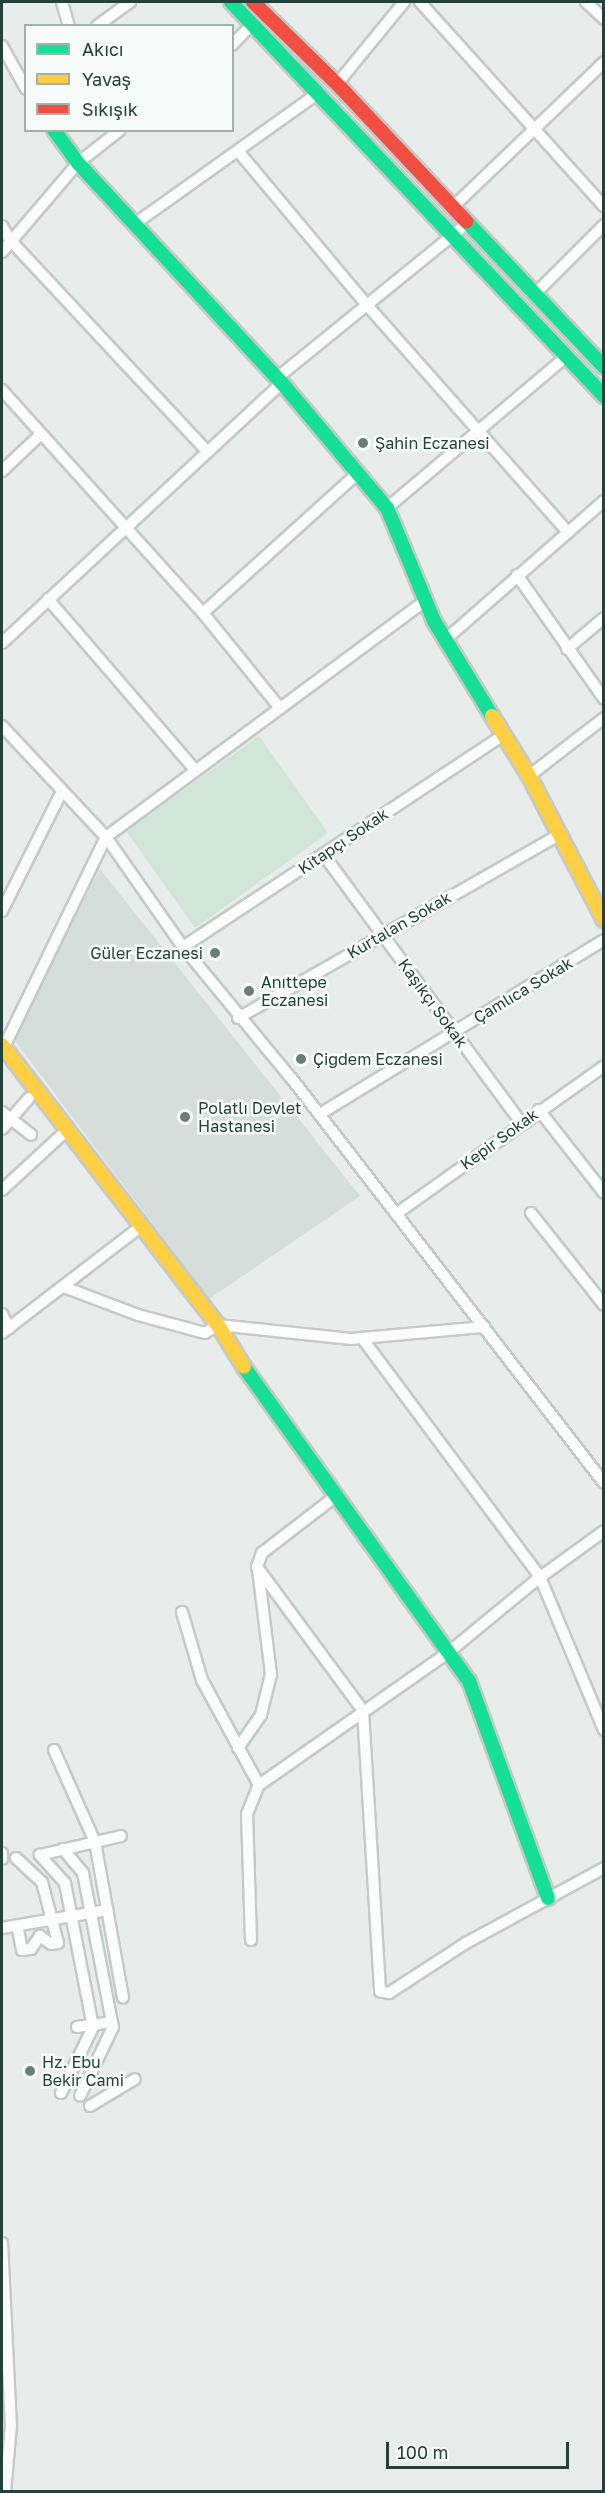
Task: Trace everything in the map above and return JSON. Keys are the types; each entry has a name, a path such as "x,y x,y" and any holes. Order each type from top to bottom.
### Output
{"street":[{"path":"62,2 68,24"},
{"path":"100,24 130,2"},
{"path":"231,2 603,396"},
{"path":"337,84 404,2"},
{"path":"420,2 603,207"},
{"path":"586,2 603,19"},
{"path":"234,43 252,24 259,4 454,206 603,367"},
{"path":"2,46 5,66 24,87"},
{"path":"454,206 603,62"},
{"path":"136,223 316,94"},
{"path":"55,132 78,163 279,380 387,508 425,601 445,640 529,776 561,834 603,920"},
{"path":"101,132 104,142"},
{"path":"2,252 78,163 117,132"},
{"path":"238,151 366,304 568,532"},
{"path":"2,643 279,380 366,304 469,222"},
{"path":"536,293 603,225"},
{"path":"2,226 10,240 206,450"},
{"path":"387,508 566,357"},
{"path":"2,390 39,436 203,613 279,706"},
{"path":"2,471 39,436"},
{"path":"203,613 357,474"},
{"path":"445,640 603,501"},
{"path":"517,575 603,699"},
{"path":"48,599 195,770"},
{"path":"425,601 279,706 106,837 2,1047 68,1129 140,1227 218,1325 266,1402 469,1681 548,1898"},
{"path":"567,649 603,618"},
{"path":"529,776 603,718"},
{"path":"2,726 106,837 183,947 238,1018 320,1114 603,1483"},
{"name":"Kitapçı Sokak","path":"183,947 503,735"},
{"path":"2,911 62,791"},
{"name":"Kurtalan Sokak","path":"238,1018 561,834"},
{"name":"Kaşıkçı Sokak","path":"323,854 521,1123"},
{"name":"Çamlıca Sokak","path":"320,1114 603,940"},
{"name":"Kepir Sokak","path":"396,1214 603,1066"},
{"path":"2,1129 6,1116 30,1098"},
{"path":"539,1110 603,1193"},
{"path":"6,1116 31,1135"},
{"path":"2,1190 68,1129"},
{"path":"531,1213 603,1305"},
{"path":"2,1314 5,1330 140,1227"},
{"path":"63,1287 138,1315 205,1333 218,1325 362,1338 484,1327"},
{"path":"362,1338 540,1577 603,1730"},
{"path":"237,1748 261,1715 271,1674 257,1567 262,1552 336,1496"},
{"path":"252,1940 247,1814 259,1785 449,1652 540,1577 603,1531"},
{"path":"257,1567 363,1711 380,1991 389,1993 548,1898 603,1868"},
{"path":"182,1612 202,1680 259,1785"},
{"path":"54,1750 95,1842 123,1997"},
{"path":"61,2093 92,2025 65,1883 40,1855 121,1836"},
{"path":"63,1849 83,1873 112,2022 80,2096"},
{"path":"2,1852 2,1859"},
{"path":"16,1858 42,1882 55,1919 58,1942 51,1944 40,1936 37,1922"},
{"path":"2,1928 107,1910"},
{"path":"17,1925 22,1950 31,1949 40,1936"},
{"path":"77,2027 112,2022"},
{"path":"90,2106 135,2079"},
{"path":"2,2243 11,2425 3,2490"}],"shaded area":[{"name":"Polatlı Devlet Hastanesi","path":"100,869 360,1196 209,1299 13,1038"}],"green space":[{"path":"259,736 328,833 195,928 126,831"}],"traffic: fast":[{"path":"231,2 604,396"},
{"path":"55,132 78,163 282,383 387,508 434,621 492,716"},
{"path":"466,221 604,367"},
{"path":"244,1367 469,1681 548,1898"}],"traffic: slow":[{"path":"492,716 529,776 604,920"},
{"path":"2,1045 218,1325 244,1367"}],"traffic: jam":[{"path":"253,2 341,88 466,221"}],"place":[{"name":"Şahin Eczanesi","path":"363,443"},
{"name":"Güler Eczanesi","path":"215,953"},
{"name":"Anıttepe Eczanesi","path":"249,991"},
{"name":"Çiğdem Eczanesi","path":"301,1059"},
{"name":"Polatlı Devlet Hastanesi","path":"185,1117"},
{"name":"Hz. Ebu Bekir Cami","path":"30,2071"}]}
